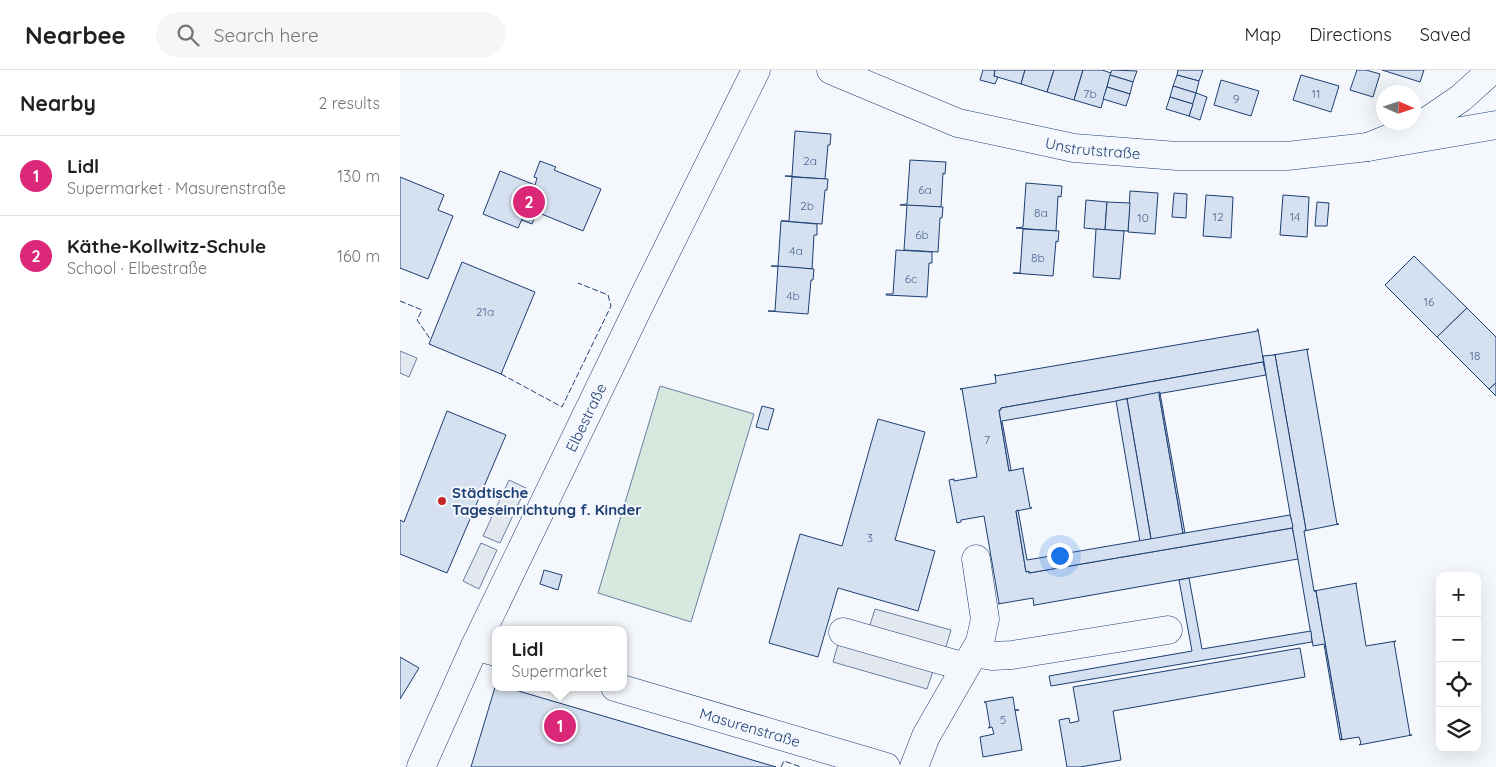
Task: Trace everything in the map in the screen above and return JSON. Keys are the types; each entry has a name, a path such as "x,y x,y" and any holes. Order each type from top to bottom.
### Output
{"street":[{"name":"Elbestraße","path":"495,626 643,298 756,70"},
{"name":"Unstrutstraße","path":"831,70 958,123 1074,148 1177,156 1287,156 1368,147 1496,124"},
{"name":"Unstrutstraße","path":"1368,147 1420,126 1461,98 1485,76"},
{"path":"1485,76 1496,124"},
{"path":"914,767 926,736 980,642 985,619 976,559"},
{"path":"843,632 970,660 1168,630"},
{"name":"Elbestraße","path":"421,767 492,633"},
{"name":"Masurenstraße","path":"627,691 886,767"}],"shaded area":[{"path":"400,351 417,358 409,377 400,373"},
{"path":"660,386 754,414 691,622 598,593"},
{"path":"509,480 526,488 500,543 483,536"},
{"path":"481,543 497,550 479,589 463,581"},
{"path":"875,609 951,630 945,650 869,628"},
{"path":"838,644 933,671 927,689 833,662"}],"building":[{"path":"983,70 995,70 994,76 998,77 995,84 980,80"},
{"path":"995,70 1025,70 1021,84 994,76"},
{"path":"1025,70 1054,70 1047,92 1021,84"},
{"path":"1054,70 1083,70 1074,100 1047,92"},
{"path":"1083,70 1102,70 1111,73 1101,108 1074,100"},
{"path":"1112,70 1137,71 1133,82 1110,75"},
{"path":"1178,70 1203,70 1199,81 1177,75"},
{"path":"1357,70 1366,70 1380,74 1373,97 1350,90"},
{"path":"1382,70 1424,70 1420,82"},
{"path":"1110,75 1133,82 1130,94 1107,87"},
{"path":"1177,75 1199,81 1196,93 1173,86"},
{"path":"1301,75 1339,86 1331,112 1293,100"},
{"path":"1221,80 1259,91 1251,116 1214,105"},
{"path":"1173,86 1196,93 1193,104 1170,97"},
{"path":"1107,87 1130,94 1126,106 1103,99"},
{"path":"1196,93 1207,97 1200,120 1189,116"},
{"path":"1170,97 1193,104 1189,116 1166,109"},
{"path":"795,131 831,134 830,145 828,145 825,179 785,176 792,176"},
{"path":"910,160 946,162 945,174 943,173 941,207 900,205 907,204"},
{"path":"540,161 556,167 554,170 601,189 583,231 527,208 518,228 483,214 500,171 535,185 537,178 534,177"},
{"path":"400,177 444,195 438,210 453,216 428,279 400,268"},
{"path":"792,177 828,179 827,190 825,190 822,224 781,221 789,221"},
{"path":"1026,183 1062,186 1061,197 1058,196 1056,231 1016,228 1023,227"},
{"path":"1130,191 1158,193 1155,234 1128,232"},
{"path":"1174,193 1187,194 1186,218 1172,217"},
{"path":"1206,195 1233,197 1231,238 1203,236"},
{"path":"1283,195 1309,197 1307,237 1280,235"},
{"path":"1086,200 1107,202 1105,230 1084,228"},
{"path":"1107,202 1130,203 1128,231 1105,230"},
{"path":"1317,202 1329,203 1327,226 1315,226"},
{"path":"907,205 943,207 942,218 940,218 938,252 904,250"},
{"path":"527,208 537,213 532,224 522,220"},
{"path":"781,221 817,224 817,235 814,235 812,269 771,266 778,266"},
{"path":"1023,229 1059,231 1058,242 1056,241 1053,276 1013,273 1020,273"},
{"path":"1096,229 1124,231 1120,279 1093,277"},
{"path":"896,250 932,252 932,263 929,263 927,297 886,295 893,294"},
{"path":"1414,256 1467,308 1437,337 1385,285"},
{"path":"462,262 535,292 501,374 429,344"},
{"path":"778,266 814,269 813,280 811,280 808,314 768,311 775,311"},
{"path":"1467,308 1496,337 1496,383 1489,389 1437,337"},
{"path":"1258,329 1264,364 1263,362 1001,408 999,410 1009,471 1024,468 1030,507 1032,508 1016,511 1026,572 1292,528 1292,526 1299,560 1034,606 1033,598 998,604 984,516 961,520 961,522 957,523 949,480 954,479 954,481 977,477 962,389 960,389 996,383 995,376 1258,331"},
{"path":"1309,349 1307,350 1337,524 1339,524 1304,531 1306,530 1275,355 1273,355"},
{"path":"1275,355 1306,530 1304,531 1314,591 1316,591 1342,739 1340,739 1324,644 1313,646 1263,356"},
{"path":"1263,362 1266,375 1002,421 1011,470 1009,471 999,410 1001,408"},
{"path":"1496,383 1496,396 1489,389"},
{"path":"1160,392 1183,533 1185,534 1150,540 1127,399 1125,399"},
{"path":"1160,393 1185,533 1183,533"},
{"path":"1127,399 1151,539 1140,542 1116,401"},
{"path":"762,406 774,409 768,430 756,427"},
{"path":"447,411 506,435 447,573 400,554 400,520 404,522"},
{"path":"878,419 925,432 895,540 935,551 918,611 838,588 818,657 769,643 800,534 842,546"},
{"path":"1018,510 1027,560 1290,515 1293,526 1292,528 1029,573 1029,571 1026,572 1016,511"},
{"path":"544,570 562,575 558,590 540,584"},
{"path":"1189,578 1202,649 1311,631 1312,642 1051,686 1049,676 1192,651 1179,580"},
{"path":"1357,583 1366,646 1396,641 1394,642 1410,735 1412,735 1359,745 1361,743 1359,737 1340,740 1342,739 1316,591 1314,591"},
{"path":"1300,648 1305,677 1113,711 1121,760 1080,767 1067,767 1059,720 1069,718 1070,723 1079,721 1073,687"},
{"path":"400,657 419,668 400,699"},
{"path":"494,691 519,691 776,767 471,767"},
{"path":"1013,697 1022,750 983,757 980,737 994,734 992,727 988,728 990,727 986,703 984,702"}],"fence":[{"path":"501,374 562,407 611,306 608,295 578,283"},
{"path":"400,301 422,310 417,320 431,340"},
{"path":"781,767 784,761 801,767"}],"place":[{"name":"Käthe-Kollwitz-Schule","path":"529,202"},
{"name":"Städtische Tageseinrichtung f. Kinder","path":"442,501"},
{"name":"Lidl","path":"560,726"}]}
